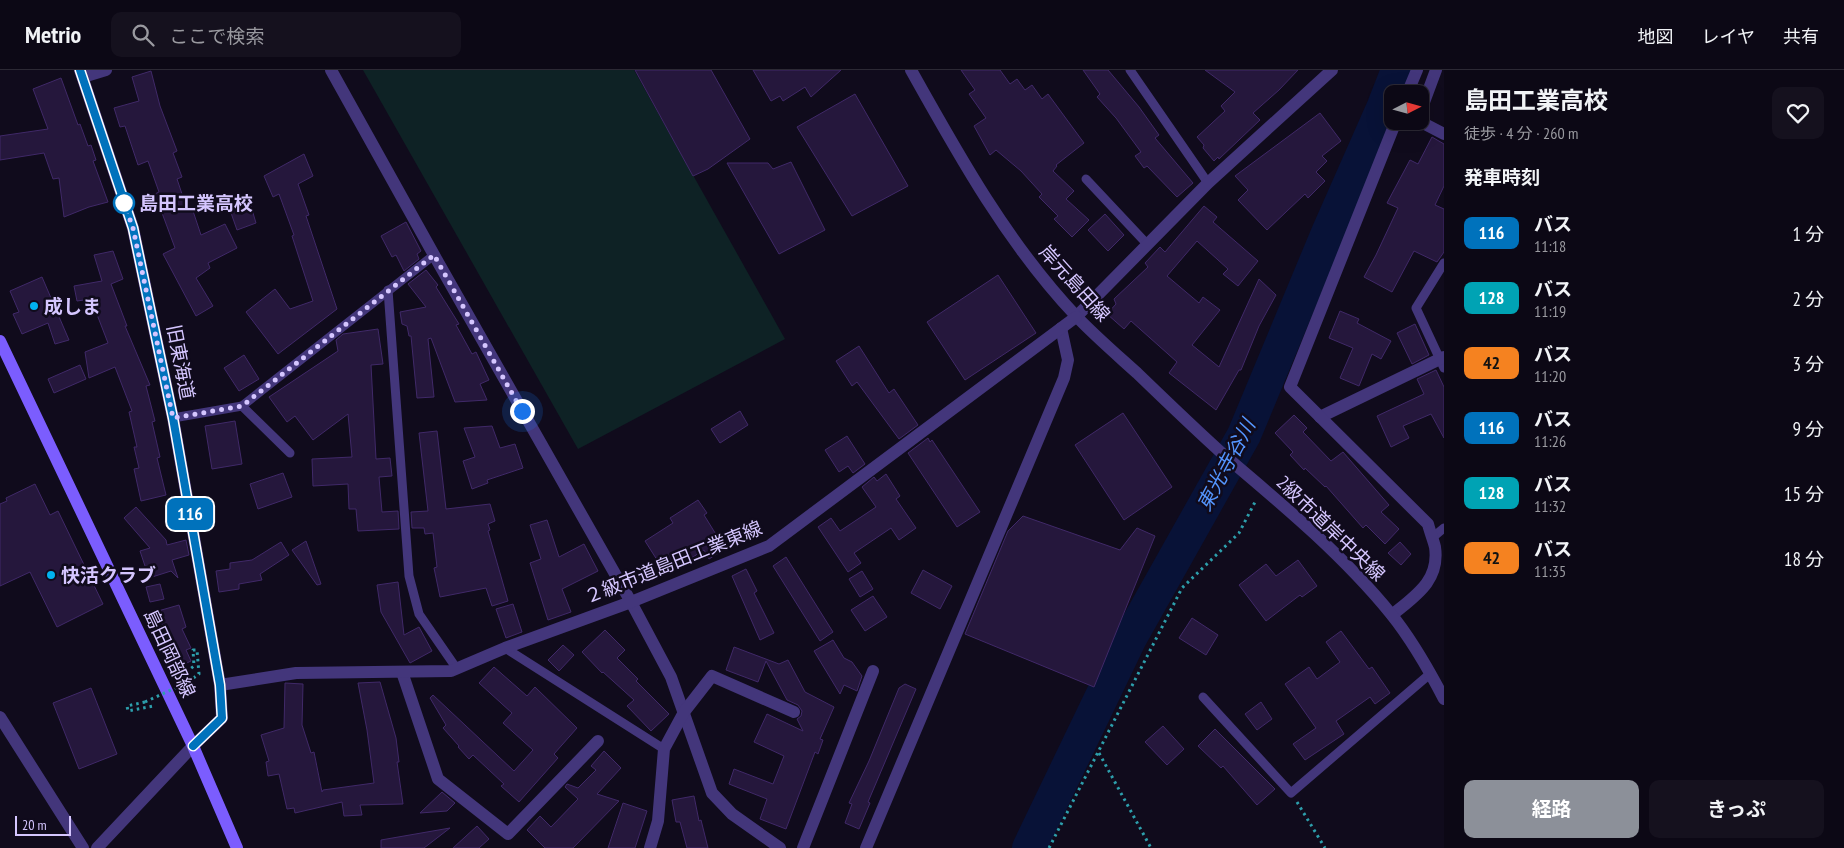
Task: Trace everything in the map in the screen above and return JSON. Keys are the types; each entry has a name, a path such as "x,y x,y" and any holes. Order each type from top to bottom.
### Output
{"main road":[{"name":"島田岡部線","path":"0,341 193,746 237,848"}],"street":[{"path":"81,73 106,70"},
{"path":"331,70 631,602 671,677 712,793 732,814 780,848"},
{"name":"岸元島田線","path":"911,70 942,126 1014,241 1042,278 1076,317 1214,446 1260,486"},
{"name":"２級市道島田工業東線","path":"220,685 296,674 451,671 505,648 631,602 768,546 1076,317 1208,183 1332,70"},
{"path":"1411,85 1417,70"},
{"path":"1429,89 1436,70"},
{"name":"旧東海道","path":"81,73 133,228 173,418 220,685 222,718 97,848"},
{"path":"1429,126 1444,134"},
{"path":"1392,130 1290,387 1428,524 1435,547 1434,570 1426,587 1392,615"},
{"path":"866,848 1064,378 1068,360 1061,328"},
{"path":"1320,417 1443,362"},
{"name":"2級市道岸中央線","path":"1260,486 1343,560 1392,615 1431,673 1444,699"},
{"path":"803,848 873,671"},
{"path":"402,672 438,779 508,834 598,741"},
{"path":"650,848 658,821 664,749 684,712 712,676 794,712"},
{"path":"0,717 83,848"}],"lane":[{"path":"1130,70 1208,183"},
{"path":"1086,179 1147,244"},
{"path":"173,418 242,406 434,255"},
{"path":"1443,362 1416,308 1444,263"},
{"path":"388,290 408,576 419,614 458,669"},
{"path":"242,406 290,454"},
{"path":"1432,538 1444,528"},
{"path":"505,648 664,749"},
{"path":"1203,697 1292,793 1431,673"}],"path":[{"path":"1049,848 1182,588 1239,533 1260,486"},
{"path":"153,706 128,711 127,706 144,702 188,682 199,674 197,650 193,650 194,666 186,672"},
{"path":"1098,752 1151,848"},
{"path":"1292,793 1325,848"}],"green space":[{"path":"363,70 634,70 785,339 578,449"}],"building":[{"path":"635,70 711,70 750,139 708,169 693,176"},
{"path":"753,70 841,70 811,97 805,87 783,101 780,96 771,101"},
{"path":"961,70 1000,70 1010,84 1017,79 1025,90 1032,85 1042,99 1048,94 1084,143 1056,165 1053,171 1074,191 1066,199 1089,220 1072,237 1054,219 1058,216 1039,197 1042,194 1021,171 996,150 990,155 974,126 986,118 969,94 975,90"},
{"path":"1083,70 1108,70 1139,107 1159,135 1155,138 1193,183 1177,197 1147,166 1144,168 1135,156 1141,152 1116,118 1097,97 1100,94"},
{"path":"1205,70 1298,70 1253,113 1260,120 1219,159 1218,157 1214,161 1197,137 1225,111 1221,106 1235,92"},
{"path":"151,71 160,106 177,151 173,153 182,177 177,179 187,209 192,208 201,235 225,224 237,248 208,263 210,268 196,278 213,306 196,316 163,254 175,248 155,194 159,192 148,161 138,165 125,126 120,127 114,108 139,101 132,77"},
{"path":"61,78 78,125 80,124 88,146 91,145 96,160 93,161 108,202 64,217 59,178 53,179 44,153 0,160 0,136 48,129 33,89"},
{"path":"855,94 908,186 852,216 797,127"},
{"path":"1320,113 1341,141 1322,156 1327,161 1316,172 1325,181 1308,198 1305,194 1267,230 1238,200 1248,190 1235,176"},
{"path":"1432,137 1444,144 1444,186 1435,205 1444,209 1444,252 1437,262 1414,251 1392,292 1364,277 1398,208 1387,203 1410,160 1418,164"},
{"path":"304,154 313,176 298,184 309,215 306,216 337,309 278,354 246,312 275,289 290,309 313,301 292,236 294,235 279,194 273,197 264,176"},
{"path":"791,162 825,230 779,254 727,163 768,163 773,169"},
{"path":"250,203 256,223 237,230 230,210"},
{"path":"1204,206 1217,217 1213,222 1258,261 1238,286 1223,274 1228,269 1197,241 1167,276 1199,303 1203,297 1220,310 1192,345 1219,367 1259,279 1276,295 1259,326 1241,370 1239,370 1216,410 1169,373 1177,362 1131,321 1124,329 1107,314 1116,304 1114,299 1148,267 1145,263 1160,247 1165,252"},
{"path":"1105,214 1124,235 1108,251 1088,230"},
{"path":"406,222 421,251 417,254 419,259 404,271 396,255 392,257 381,236"},
{"path":"113,251 123,279 111,284 127,326 125,326 150,385 146,386 155,421 152,422 160,457 157,458 166,495 141,501 134,469 139,468 134,447 137,447 129,412 132,411 115,367 89,378 85,352 108,343 91,299 77,301 74,286 102,281 94,255"},
{"path":"426,270 438,285 436,287 459,324 456,325 472,354 476,352 489,380 480,384 487,400 455,402 431,338 428,339 434,397 417,398 411,336 409,336 407,326 402,324 400,312 426,307 408,284"},
{"path":"998,275 1036,333 965,380 927,322"},
{"path":"42,277 69,340 55,344 48,323 22,334 13,314 19,312 10,291"},
{"path":"1340,311 1359,319 1357,323 1391,341 1381,359 1372,354 1359,386 1340,378 1353,348 1329,338"},
{"path":"1415,324 1429,355 1412,364 1397,333"},
{"path":"378,329 383,364 371,365 376,459 390,458 392,476 379,477 382,512 398,511 399,529 358,531 356,509 349,509 348,484 313,486 312,459 352,457 348,414 313,440 295,416 287,422 269,397 338,351 336,340 343,334"},
{"path":"859,346 889,393 894,389 918,425 899,439 857,382 852,386 836,361"},
{"path":"244,355 259,379 239,391 224,368"},
{"path":"80,365 86,379 54,393 48,379"},
{"path":"1436,370 1444,387 1444,438 1431,414 1403,426 1409,438 1391,447 1377,416 1424,394 1417,379"},
{"path":"740,411 748,425 720,443 711,429"},
{"path":"1123,413 1172,487 1124,520 1075,445"},
{"path":"1294,415 1307,428 1303,432 1331,461 1343,452 1389,505 1381,512 1399,529 1385,544 1366,525 1363,528 1326,486 1305,468 1304,470 1290,455 1293,452 1275,433"},
{"path":"235,421 242,464 212,469 205,426"},
{"path":"492,426 500,448 515,444 523,468 487,480 488,483 472,489 463,461 475,457 464,428"},
{"path":"437,431 446,509 490,504 495,521 488,524 490,530 488,531 508,601 492,606 486,588 440,597 434,568 437,567 433,533 425,534 424,528 412,528 411,512 428,511 419,433"},
{"path":"847,436 865,464 853,473 848,466 839,472 825,450"},
{"path":"928,438 930,442 932,440 980,512 957,527 908,453"},
{"path":"283,473 292,497 258,509 250,484"},
{"path":"886,474 900,496 896,499 916,528 899,540 891,528 854,553 861,563 848,572 818,527 831,518 840,531 876,507 862,487 874,477 877,481"},
{"path":"35,484 50,515 58,511 103,604 57,627 30,572 0,586 0,504 7,501 6,498"},
{"path":"698,500 707,513 704,515 725,549 709,559 704,550 666,574 645,541 673,523 670,518"},
{"path":"136,507 166,540 167,545 186,540 189,555 172,560 178,578 171,571 149,578 140,551 150,548 124,518"},
{"path":"1023,516 1120,550 1137,528 1155,536 1094,687 965,634 1008,531"},
{"path":"547,520 559,557 584,544 598,571 562,589 571,612 548,620 530,563 541,559 530,525"},
{"path":"306,541 321,584 317,585 292,550"},
{"path":"281,542 289,555 260,574 262,580 239,584 239,589 219,592 216,571 230,569 230,563 252,560"},
{"path":"1400,542 1411,554 1401,565 1388,553"},
{"path":"786,557 833,632 820,641 773,566"},
{"path":"1298,560 1317,586 1302,597 1300,595 1266,621 1239,585 1266,564 1276,576"},
{"path":"746,569 757,591 754,593 774,633 760,640 732,576"},
{"path":"923,570 952,586 940,609 911,593"},
{"path":"862,571 873,589 860,597 849,579"},
{"path":"398,582 404,635 419,627 432,651 410,663 381,612 377,585"},
{"path":"160,584 164,599 150,602 146,587"},
{"path":"873,596 887,617 865,631 851,610"},
{"path":"513,604 522,632 506,638 496,609"},
{"path":"179,605 186,627 182,629 191,648 186,650 191,661 176,668 166,644 168,643 158,611"},
{"path":"1192,618 1218,635 1206,655 1179,638"},
{"path":"605,630 625,650 617,658 638,679 636,681 669,714 651,731 627,706 634,700 602,673 582,652"},
{"path":"1341,631 1369,669 1372,667 1390,693 1375,704 1370,697 1336,721 1344,734 1305,760 1293,744 1316,728 1285,684 1309,667 1317,679 1340,662 1326,642"},
{"path":"833,640 844,658 852,662 862,676 857,691 844,685 840,694 814,651"},
{"path":"563,645 574,655 559,671 548,660"},
{"path":"734,647 779,664 788,660 805,692 834,707 820,739 823,740 818,754 815,752 786,829 760,819 767,799 729,784 734,769 773,784 784,756 754,742 767,714 803,731 797,719 801,716 802,711 798,705 787,700 766,661 758,682 726,670"},
{"path":"494,667 527,696 535,687 577,728 554,754 558,758 519,802 501,786 504,784 473,755 469,759 458,747 443,728 446,725 430,698 433,695 514,771 533,750 503,723 512,713 479,683"},
{"path":"380,682 396,738 399,762 397,762 403,804 360,805 362,815 344,816 342,802 295,813 294,808 287,809 279,774 268,776 266,762 269,761 261,735 284,728 285,683 303,684 302,725 311,753 314,752 322,792 323,790 374,783 358,683"},
{"path":"905,684 916,689 868,802 870,803 859,829 845,823 852,804 849,803 869,761 899,688"},
{"path":"91,688 117,754 79,769 53,703"},
{"path":"1261,702 1272,719 1257,730 1245,714"},
{"path":"1163,726 1184,749 1167,765 1145,742"},
{"path":"1215,729 1275,789 1257,805 1223,766 1221,768 1198,746"},
{"path":"604,751 621,768 597,794 619,801 573,848 545,848 527,830 540,816 551,827 578,799 565,787 567,784 578,788 596,770 591,766"},
{"path":"442,792 455,803 447,811 420,813"},
{"path":"694,796 699,821 701,820 708,848 687,848 680,822 676,822 672,800"},
{"path":"623,803 647,811 635,848 608,848"},
{"path":"477,826 489,839 479,848 453,848"},
{"path":"450,828 424,848 381,848 381,840"}],"waterway":[{"name":"東光寺谷川","path":"1029,848 1130,638 1244,435 1398,70"}],"bus line":[{"name":"116","path":"80,70 133,228 173,418 220,685 222,718 193,746"}],"place":[{"name":"島田工業高校","path":"124,203"},
{"name":"成しま","path":"34,306"},
{"name":"快活クラブ","path":"51,575"}],"route":[{"path":"124,203 133,228 173,418 242,406 434,255 522,411"}]}
